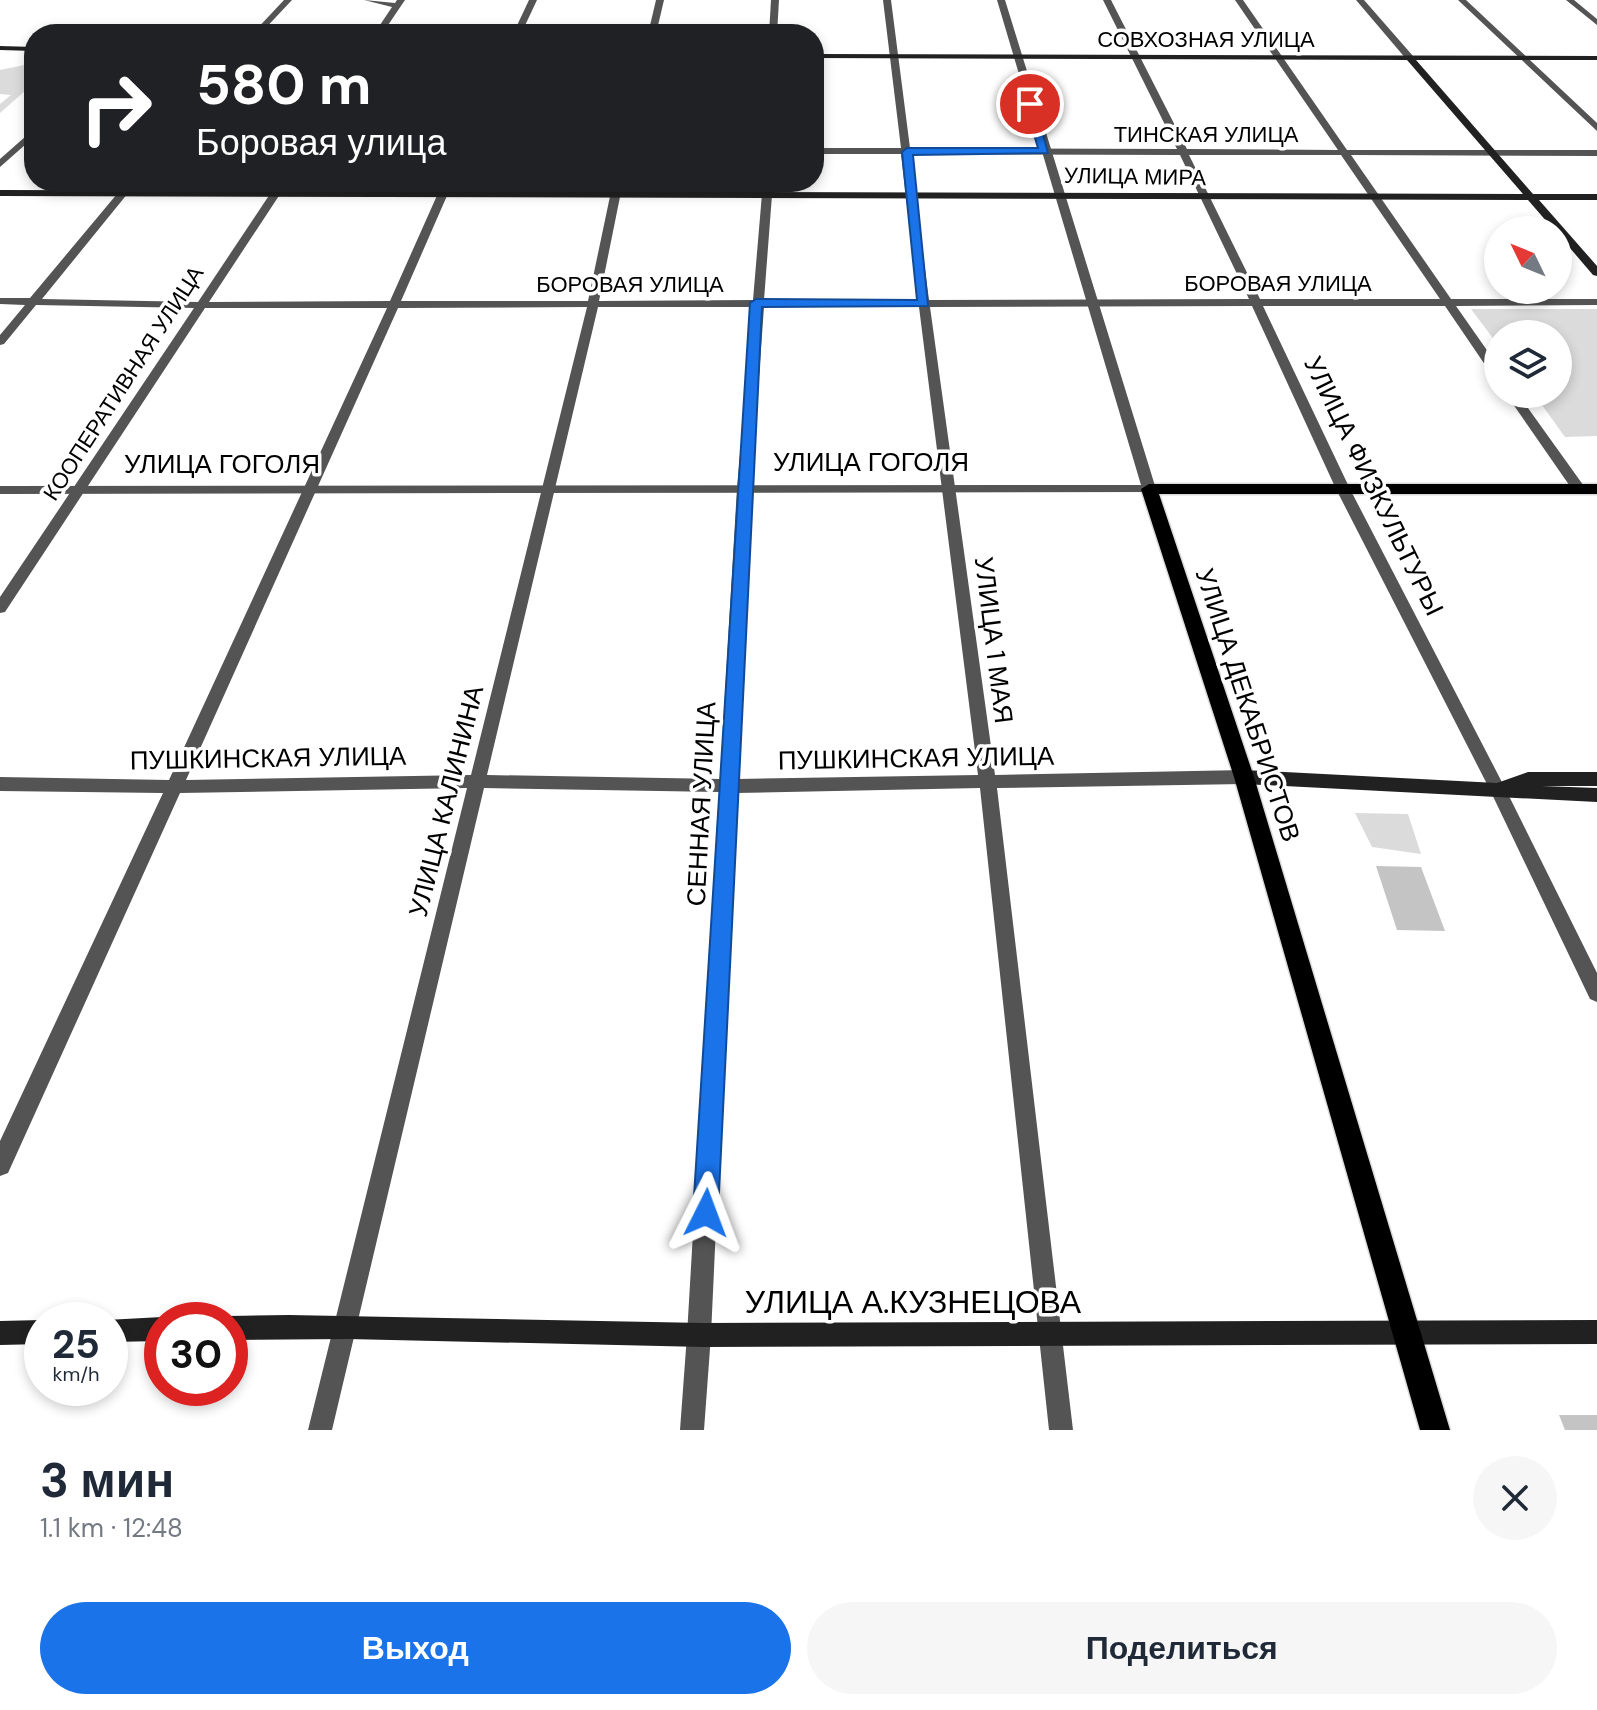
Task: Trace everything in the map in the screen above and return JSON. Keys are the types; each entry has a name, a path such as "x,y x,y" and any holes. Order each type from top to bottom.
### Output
{"main road":[{"path":"0,48 24,49"},
{"name":"СОВХОЗНАЯ УЛИЦА","path":"824,56 1597,58"},
{"path":"1410,58 1597,273"},
{"name":"УЛИЦА МИРА","path":"824,190 1206,197 1597,197"},
{"name":"УЛИЦА МИРА","path":"0,193 332,192"},
{"name":"УЛИЦА ГОГОЛЯ","path":"1149,489 1597,489"},
{"name":"УЛИЦА ДЕКАБРИСТОВ","path":"1149,489 1244,777 1435,1430"},
{"name":"ПУШКИНСКАЯ УЛИЦА","path":"1244,777 1497,788 1537,795 1597,795"},
{"name":"ПУШКИНСКАЯ УЛИЦА","path":"1497,788 1528,779 1597,779"},
{"name":"УЛИЦА А.КУЗНЕЦОВА","path":"248,1328 344,1325 699,1335 1052,1335 1404,1329 1597,1332"},
{"path":"0,1333 24,1332"}],"street":[{"path":"265,24 288,0"},
{"path":"368,0 399,3 385,24"},
{"path":"522,24 533,0"},
{"path":"654,24 660,0"},
{"path":"774,24 775,0"},
{"name":"УЛИЦА 1 МАЯ","path":"887,0 988,784 1061,1430"},
{"name":"УЛИЦА ДЕКАБРИСТОВ","path":"1001,0 1090,303 1149,489"},
{"name":"УЛИЦА ФИЗКУЛЬТУРЫ","path":"1107,0 1206,197 1343,489 1497,788 1597,993"},
{"path":"1239,0 1282,58 1372,196 1484,355"},
{"path":"1360,0 1410,58"},
{"path":"1462,0 1597,128"},
{"path":"1570,0 1597,23"},
{"path":"0,164 24,141"},
{"path":"0,146 24,147"},
{"name":"ТИНСКАЯ УЛИЦА","path":"824,151 1597,153"},
{"path":"0,1165 312,489 444,192"},
{"name":"УЛИЦА КАЛИНИНА","path":"320,1430 593,305 615,192"},
{"name":"СЕННАЯ УЛИЦА","path":"692,1430 731,786 744,488 767,192"},
{"path":"0,342 123,194"},
{"name":"КООПЕРАТИВНАЯ УЛИЦА","path":"0,608 198,305 275,194"},
{"name":"БОРОВАЯ УЛИЦА","path":"0,301 198,305 1597,302"},
{"path":"1522,408 1579,489"},
{"name":"УЛИЦА ГОГОЛЯ","path":"0,490 1149,489"},
{"name":"ПУШКИНСКАЯ УЛИЦА","path":"0,784 174,787 479,781 731,786 988,784 1244,777"}],"shaded area":[{"path":"24,65 24,92 0,113 0,104 11,95 0,94 0,70"},
{"path":"1471,309 1597,309 1597,436 1565,437 1544,408 1572,408 1572,320 1484,320 1484,326"},
{"path":"1355,813 1408,814 1421,854 1372,847"}],"building":[{"path":"1376,866 1421,867 1445,931 1397,930"},
{"path":"1559,1415 1597,1415 1597,1430 1565,1430"}],"route":[{"path":"706,1213 756,303 924,303 907,152 1044,151 1030,104"}]}
